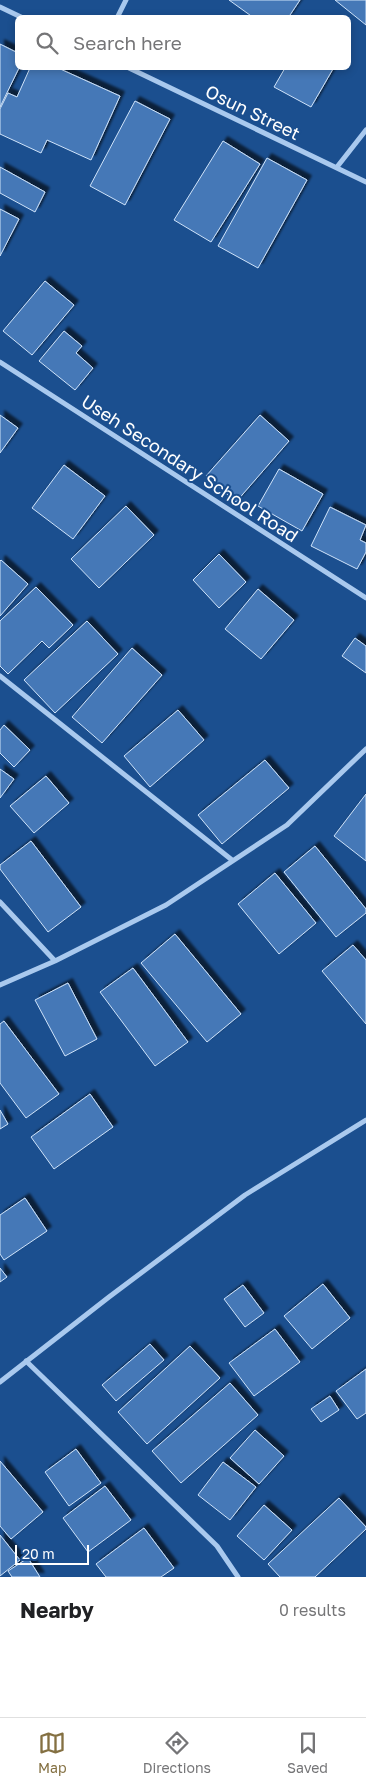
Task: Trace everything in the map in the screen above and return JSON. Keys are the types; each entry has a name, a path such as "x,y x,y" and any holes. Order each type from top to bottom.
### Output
{"street":[{"path":"118,15 126,0"},
{"path":"0,7 17,15"},
{"name":"Osun Street","path":"133,70 366,182"},
{"path":"337,167 366,130"},
{"name":"Useh Secondary School Road","path":"0,362 366,598"},
{"path":"0,676 232,860"},
{"path":"0,985 55,961 166,904 286,825 366,749"},
{"path":"0,902 55,961"},
{"path":"0,1382 246,1195 366,1120"},
{"path":"26,1361 217,1546 238,1577"}],"building":[{"path":"229,0 300,0 290,15 250,15"},
{"path":"335,0 366,0 366,25"},
{"path":"0,44 15,52 15,70 18,70 0,107"},
{"path":"29,70 62,70 120,96 91,160 47,140 41,153 0,134 0,109 8,93 17,97"},
{"path":"284,70 332,70 311,107 274,87"},
{"path":"135,101 170,119 125,205 90,186"},
{"path":"223,141 260,164 211,242 174,220"},
{"path":"267,158 307,180 258,268 218,246"},
{"path":"0,167 45,192 35,212 0,193"},
{"path":"0,209 19,219 0,256"},
{"path":"45,281 74,305 32,355 3,331"},
{"path":"64,331 82,346 76,353 93,368 75,390 39,361"},
{"path":"0,415 18,428 0,453"},
{"path":"260,415 289,441 236,502 206,476"},
{"path":"64,465 105,496 73,539 32,508"},
{"path":"279,469 323,494 302,531 258,506"},
{"path":"126,506 154,535 99,588 71,559"},
{"path":"330,507 366,525 360,540 366,543 366,552 357,569 311,546"},
{"path":"219,554 246,582 219,608 193,580"},
{"path":"0,561 28,584 0,616"},
{"path":"36,587 73,625 49,648 42,641 8,674 0,666 0,621"},
{"path":"258,589 294,620 261,659 225,629"},
{"path":"87,621 118,654 55,713 24,680"},
{"path":"355,638 366,646 366,673 342,656"},
{"path":"132,648 162,675 102,743 72,717"},
{"path":"178,710 204,740 150,787 124,756"},
{"path":"4,725 30,750 14,767 0,753 0,730"},
{"path":"265,760 289,788 222,844 198,815"},
{"path":"0,769 14,779 0,798"},
{"path":"46,776 69,803 34,833 10,806"},
{"path":"366,794 366,861 334,836"},
{"path":"31,841 81,907 48,932 0,869 0,865"},
{"path":"315,846 366,909 366,913 336,937 284,872"},
{"path":"275,873 316,923 279,954 238,904"},
{"path":"175,934 241,1014 207,1042 141,963"},
{"path":"353,945 366,960 366,1024 322,971"},
{"path":"133,968 188,1042 155,1066 100,992"},
{"path":"68,983 97,1039 65,1056 35,1000"},
{"path":"4,1021 59,1094 26,1118 0,1083 0,1024"},
{"path":"90,1094 113,1127 54,1169 31,1137"},
{"path":"0,1110 8,1124 0,1129"},
{"path":"25,1198 47,1231 4,1260 0,1254 0,1215"},
{"path":"0,1268 7,1277 0,1282"},
{"path":"323,1284 350,1318 312,1349 284,1316"},
{"path":"243,1285 264,1313 245,1327 224,1299"},
{"path":"275,1329 300,1362 254,1396 229,1363"},
{"path":"150,1344 164,1360 116,1401 102,1385"},
{"path":"190,1346 220,1378 147,1444 118,1412"},
{"path":"366,1369 366,1413 357,1419 336,1391"},
{"path":"230,1383 258,1415 181,1483 152,1451"},
{"path":"330,1396 339,1410 321,1422 311,1409"},
{"path":"255,1430 284,1456 259,1484 230,1458"},
{"path":"76,1449 101,1483 69,1506 45,1472"},
{"path":"0,1461 43,1512 11,1539 0,1526"},
{"path":"223,1462 256,1487 230,1520 198,1495"},
{"path":"105,1486 131,1520 88,1552 63,1518"},
{"path":"339,1498 366,1529 315,1577 280,1577 268,1564"},
{"path":"264,1505 292,1530 264,1560 237,1536"},
{"path":"144,1528 174,1568 161,1577 106,1577 96,1564"},
{"path":"0,1535 20,1560 0,1576"},
{"path":"28,1558 40,1577 12,1577 8,1571"}]}
